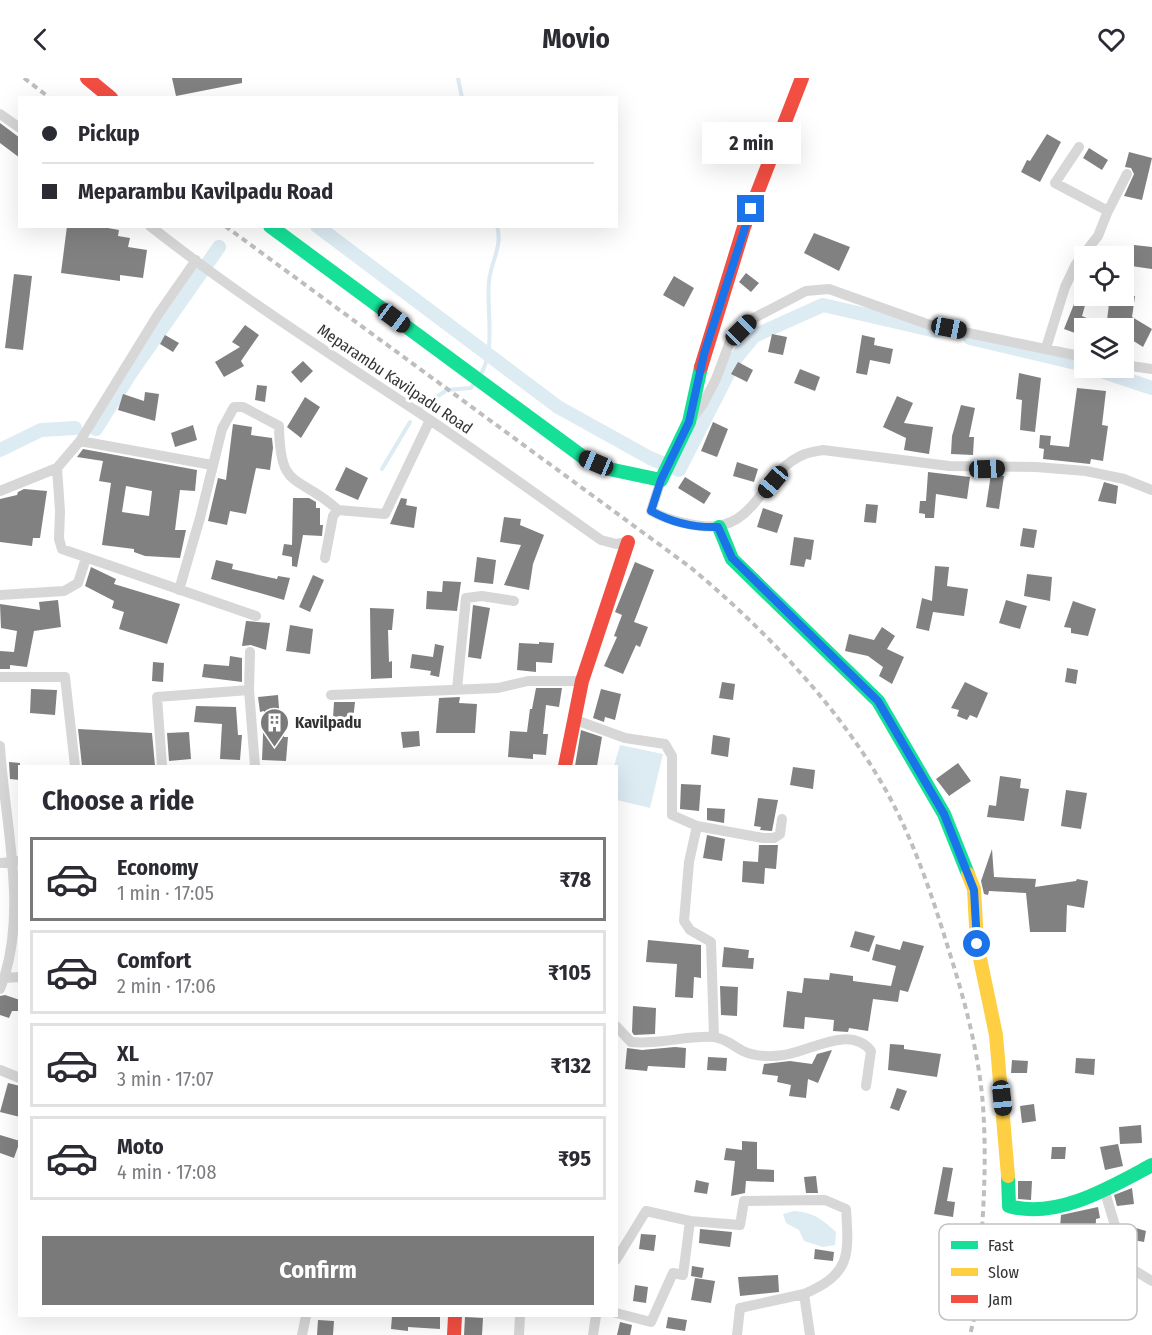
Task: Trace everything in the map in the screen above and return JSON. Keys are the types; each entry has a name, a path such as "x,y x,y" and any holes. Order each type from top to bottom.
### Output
{"street":[{"path":"87,78 109,96"},
{"path":"689,422 704,354 744,227 802,78"},
{"path":"0,114 18,127"},
{"path":"1079,147 1055,183 1108,211"},
{"path":"1046,348 1065,287 1076,264 1098,236 1126,174"},
{"name":"Meparambu Kavilpadu Road","path":"153,228 229,286 339,362 430,420 601,540 616,544 628,542"},
{"path":"273,228 583,457 609,468 661,480"},
{"path":"0,491 57,468 80,441 157,315 195,260"},
{"path":"1074,355 930,325 829,289 806,291 750,320 731,339 716,379 674,451 651,511 674,521 718,527 743,517 782,471 799,458 823,450 949,466 1036,467 1086,471 1124,479 1152,490"},
{"path":"1134,366 1152,369"},
{"path":"179,590 200,518 212,465 227,416 234,407 243,408 279,426 280,457 290,478 326,498 338,510 384,514 430,420"},
{"path":"80,441 212,465"},
{"path":"57,468 59,539 62,549 256,616"},
{"path":"325,558 333,516 338,510"},
{"path":"718,527 732,558 878,701 944,814 974,890 977,944 996,1035 1006,1139 1009,1206 1030,1211 1104,1190 1152,1165"},
{"path":"565,765 582,681 628,542"},
{"path":"0,595 64,591 78,583 86,558"},
{"path":"457,689 466,598 482,596 514,601"},
{"path":"250,652 249,690 255,765"},
{"path":"0,677 65,677 75,765"},
{"path":"331,695 498,688 528,681 582,681"},
{"path":"162,765 157,697 249,690"},
{"path":"573,719 625,738 665,744 672,756 672,815 697,826 774,838 780,834 782,819"},
{"path":"0,746 17,862 11,933 2,983 18,978"},
{"path":"697,826 689,862 684,921 690,930 711,942 714,1037"},
{"path":"0,862 17,862"},
{"path":"618,1028 631,1042 666,1043 714,1037 732,1043 741,1050 771,1057 793,1054 817,1044 854,1041 871,1051 866,1086"},
{"path":"0,1070 18,1077"},
{"path":"1104,1190 1114,1224"},
{"path":"618,1257 646,1211 690,1221 740,1225 744,1201 825,1200 846,1209 849,1248 841,1271 804,1294 740,1308 736,1335"},
{"path":"618,1314 651,1322 673,1273 683,1275 690,1221"},
{"path":"1137,1272 1152,1281"},
{"path":"804,1294 810,1335"},
{"path":"302,1335 306,1317"},
{"path":"454,1335 455,1317"},
{"path":"519,1335 520,1317"},
{"path":"593,1335 596,1317"}],"shaded area":[{"path":"620,745 663,754 650,808 618,800 618,765 614,765"},
{"path":"794,1211 812,1215 826,1223 836,1232 835,1245 823,1247 804,1241 799,1230 786,1223 783,1214"}],"building":[{"path":"172,78 242,78 242,83 176,96"},
{"path":"0,123 18,136 18,156 0,143"},
{"path":"1047,134 1061,142 1040,182 1021,172 1027,160 1030,161"},
{"path":"1089,148 1108,160 1102,170 1083,158"},
{"path":"1129,152 1152,158 1142,200 1124,196 1134,174 1131,168 1125,167"},
{"path":"67,228 119,230 118,236 130,238 128,247 147,250 143,278 120,275 120,281 61,273"},
{"path":"814,233 850,247 839,271 804,253"},
{"path":"1134,246 1152,247 1152,269 1134,266"},
{"path":"746,273 759,283 751,292 739,282"},
{"path":"14,274 32,276 23,350 5,348"},
{"path":"674,276 694,288 684,307 663,295"},
{"path":"1074,304 1074,306 1085,306 1082,316 1087,318 1074,318 1074,333 1064,329"},
{"path":"1109,306 1134,306 1134,318 1107,318"},
{"path":"1134,318 1152,329 1143,347 1134,341"},
{"path":"245,325 259,335 241,361 244,366 224,377 215,362 240,347 232,342"},
{"path":"772,334 787,337 783,355 768,352"},
{"path":"165,335 179,343 173,352 160,344"},
{"path":"862,335 875,338 874,345 893,349 890,364 870,360 867,375 856,373"},
{"path":"303,361 313,371 301,383 291,372"},
{"path":"738,362 753,370 747,382 731,374"},
{"path":"800,369 820,377 815,391 794,383"},
{"path":"1019,373 1041,378 1035,432 1020,430 1022,400 1016,399"},
{"path":"257,385 267,386 265,402 255,400"},
{"path":"1077,388 1106,391 1102,425 1108,426 1103,461 1091,459 1090,464 1043,459 1044,449 1039,448 1040,435 1051,436 1050,445 1069,447"},
{"path":"145,392 159,394 155,421 118,410 123,394 144,401"},
{"path":"897,396 913,403 904,423 933,427 929,454 904,450 906,438 883,427"},
{"path":"305,397 320,407 301,438 287,427"},
{"path":"961,405 975,408 969,437 974,437 973,455 951,454 952,436"},
{"path":"713,422 728,429 717,457 701,451"},
{"path":"233,424 252,427 251,435 272,438 273,448 270,470 256,468 246,514 230,511 227,525 208,521 218,478 226,480"},
{"path":"193,425 197,440 175,447 171,433"},
{"path":"83,449 197,470 195,491 180,490 175,530 186,530 180,558 145,556 134,552 134,549 102,545 111,483 99,481 103,461 77,457","holes":["126,486 152,491 149,516 122,512"]},
{"path":"737,462 758,469 754,482 733,476"},
{"path":"346,467 368,478 358,500 335,490"},
{"path":"928,472 970,477 967,499 936,494 934,518 925,518 925,514 919,513 920,501 926,501"},
{"path":"991,474 1004,476 999,509 986,507"},
{"path":"685,477 711,493 704,504 678,488"},
{"path":"1104,482 1118,486 1116,504 1098,501"},
{"path":"24,489 47,491 40,538 33,538 32,546 0,542 0,499 17,495"},
{"path":"293,498 309,498 316,502 316,508 320,508 320,525 323,525 322,536 303,535 297,567 292,566 292,557 282,555 284,544 292,545"},
{"path":"401,498 407,499 406,505 417,507 414,528 390,524"},
{"path":"866,504 878,505 876,523 864,522"},
{"path":"763,508 783,515 777,533 757,527"},
{"path":"504,517 521,519 520,525 544,535 533,564 529,590 504,585 521,545 500,542"},
{"path":"1023,528 1037,530 1034,548 1020,546"},
{"path":"794,537 814,540 811,560 806,559 804,567 790,565"},
{"path":"477,557 496,560 493,584 474,582"},
{"path":"216,560 233,564 232,569 277,579 278,576 290,578 284,600 211,579"},
{"path":"635,562 654,570 634,622 648,627 640,647 636,645 623,674 604,666 617,637 614,636 622,615 615,612"},
{"path":"935,566 949,567 947,586 968,589 964,616 933,612 929,631 916,628 922,598 932,601"},
{"path":"91,567 116,579 114,584 180,604 167,644 119,629 124,612 112,608 114,601 85,586"},
{"path":"1027,574 1052,577 1050,601 1024,596"},
{"path":"313,575 324,580 310,612 299,607"},
{"path":"443,581 461,582 457,611 426,609 427,591 442,592"},
{"path":"58,600 61,627 34,631 27,667 10,665 10,669 0,669 0,651 14,652 17,631 1,628 0,604 40,610 39,602"},
{"path":"1006,600 1027,606 1020,629 999,623"},
{"path":"1073,601 1096,609 1088,636 1071,633 1071,628 1064,627"},
{"path":"473,605 490,608 481,659 468,657"},
{"path":"370,608 394,609 392,630 388,630 392,678 371,679"},
{"path":"246,621 270,623 266,650 251,645 242,646"},
{"path":"290,625 313,629 310,654 286,651"},
{"path":"882,627 895,636 887,649 904,657 892,684 879,676 883,667 868,656 845,651 849,634 874,640"},
{"path":"539,642 554,643 552,663 536,662 536,672 517,670 519,643 539,644"},
{"path":"435,644 444,646 439,677 430,675 431,671 410,668 412,654 433,657"},
{"path":"230,656 242,658 242,682 202,677 204,664 229,666"},
{"path":"153,662 164,663 163,682 152,681"},
{"path":"1067,668 1078,670 1076,684 1065,682"},
{"path":"722,682 735,684 733,700 719,698"},
{"path":"965,682 988,693 977,718 970,715 967,720 957,716 959,710 951,708"},
{"path":"536,688 562,688 559,707 546,705 543,734 548,734 546,755 533,754 533,759 508,757 510,731 527,732"},
{"path":"31,689 57,690 55,715 30,713"},
{"path":"601,689 621,694 615,720 605,717 604,722 593,718"},
{"name":"Kavilpadu","path":"278,695 280,721 285,722 284,737 288,737 286,761 262,760 264,711 260,712 258,697"},
{"path":"460,697 459,703 477,704 475,733 436,733 439,698"},
{"path":"334,702 355,702 353,720 333,718"},
{"path":"196,706 236,707 238,735 242,735 240,760 220,759 222,724 194,722"},
{"path":"78,729 152,733 155,765 82,765"},
{"path":"581,730 602,737 597,765 575,765"},
{"path":"419,731 420,746 403,748 401,732"},
{"path":"189,732 191,759 169,761 167,733"},
{"path":"713,735 730,738 728,757 711,754"},
{"path":"9,762 20,763 18,780 10,779"},
{"path":"958,763 971,781 949,796 936,779"},
{"path":"793,767 815,770 813,789 790,785"},
{"path":"1000,776 1021,779 1020,788 1029,789 1024,821 987,817 989,805 996,806"},
{"path":"681,784 701,785 699,811 680,809"},
{"path":"1066,790 1087,793 1081,829 1061,826"},
{"path":"758,798 778,800 772,831 760,830 761,827 754,826"},
{"path":"707,808 725,809 724,823 707,820"},
{"path":"707,835 725,839 722,861 703,858"},
{"path":"759,845 778,845 776,869 765,868 764,884 742,882 743,861 758,862"},
{"path":"992,849 994,877 1036,879 1035,887 1077,879 1088,881 1084,908 1067,905 1066,932 1030,932 1026,893 989,891 988,895 984,894 981,881"},
{"path":"855,931 875,936 869,952 850,947"},
{"path":"648,940 701,945 701,978 694,977 693,998 675,997 677,964 646,962"},
{"path":"903,941 924,946 908,992 900,990 898,1002 873,999 868,1031 849,1028 848,1032 833,1031 834,1020 805,1017 804,1029 783,1027 787,991 802,993 804,978 829,980 830,973 853,976 853,981 891,986 896,966 872,960 876,944 900,950"},
{"path":"724,947 749,950 748,958 754,958 753,969 722,967"},
{"path":"720,986 738,987 737,1016 721,1015"},
{"path":"5,995 18,999 18,1011 12,1011 9,1018 0,1015 0,996"},
{"path":"633,1006 656,1008 655,1034 634,1035 632,1032"},
{"path":"890,1044 904,1045 904,1049 941,1054 937,1077 888,1070"},
{"path":"627,1048 642,1050 686,1048 685,1068 648,1066 647,1071 625,1069"},
{"path":"832,1050 818,1083 808,1079 806,1098 789,1096 791,1085 777,1082 778,1076 762,1074 764,1064 790,1061 812,1064 817,1054"},
{"path":"708,1057 727,1058 726,1071 707,1070"},
{"path":"1076,1058 1095,1059 1094,1075 1075,1073"},
{"path":"1012,1060 1028,1061 1027,1073 1011,1073"},
{"path":"8,1083 18,1086 18,1116 0,1112"},
{"path":"897,1088 907,1091 899,1111 890,1108"},
{"path":"1034,1104 1036,1121 1022,1123 1020,1106"},
{"path":"1141,1125 1142,1143 1120,1144 1119,1127"},
{"path":"0,1135 18,1140 14,1158 0,1153"},
{"path":"742,1141 757,1142 757,1169 774,1170 774,1182 746,1181 745,1193 731,1196 735,1161 724,1160 726,1148 742,1150"},
{"path":"1118,1144 1123,1166 1105,1170 1100,1147"},
{"path":"1052,1147 1066,1147 1065,1159 1051,1159"},
{"path":"943,1167 953,1168 947,1201 955,1202 953,1217 934,1214"},
{"path":"816,1176 818,1193 806,1193 804,1177"},
{"path":"696,1180 709,1183 707,1194 694,1192"},
{"path":"1018,1181 1032,1181 1031,1200 1018,1199"},
{"path":"1132,1188 1134,1204 1117,1206 1114,1195"},
{"path":"1098,1207 1100,1218 1096,1219 1096,1224 1060,1224 1061,1215"},
{"path":"1137,1228 1146,1231 1144,1242 1137,1241"},
{"path":"700,1229 732,1232 730,1247 699,1243"},
{"path":"641,1234 656,1235 654,1251 639,1249"},
{"path":"815,1249 834,1252 833,1261 814,1259"},
{"path":"692,1266 704,1268 702,1278 691,1276"},
{"path":"778,1275 779,1292 740,1296 738,1277"},
{"path":"695,1278 715,1281 711,1303 691,1300"},
{"path":"635,1285 648,1287 646,1303 633,1301"},
{"path":"392,1317 440,1317 440,1329 408,1327 408,1331 391,1329"},
{"path":"465,1317 483,1318 482,1335 464,1335"},
{"path":"668,1317 687,1320 685,1331 666,1328"},
{"path":"318,1320 334,1321 333,1335 317,1335"},
{"path":"620,1322 632,1325 630,1335 617,1335"}],"waterway":[{"path":"458,78 462,96"},
{"path":"320,228 558,407 650,458 679,470 736,358 754,336 823,305 936,331"},
{"path":"479,377 488,355 490,330 488,293 490,274 499,240 497,228"},
{"path":"96,429 130,374 219,247"},
{"path":"970,338 1074,363"},
{"path":"1122,378 1152,388"},
{"path":"420,408 447,390 471,388 474,383"},
{"path":"382,469 410,422"},
{"path":"0,450 41,430 75,428"}],"railway":[{"path":"24,78 47,96"},
{"path":"228,228 690,567 771,641 844,726 884,787 904,826 936,909 966,1008 975,1047 983,1106 985,1159 982,1224"},
{"path":"970,1335 974,1320"}],"traffic: fast":[{"path":"273,228 583,457 609,469 661,480 689,422 701,367"},
{"path":"719,527 732,559 878,701 944,814 968,874"},
{"path":"1008,1176 1009,1206 1046,1209 1083,1199 1152,1165"}],"traffic: slow":[{"path":"968,874 974,889 977,944 996,1035 1008,1176"}],"traffic: jam":[{"path":"87,78 109,96"},
{"path":"701,367 744,227 802,78"},
{"path":"565,765 582,681 628,542"},
{"path":"454,1335 455,1317"}],"place":[{"name":"Kavilpadu","path":"274,748"}],"route":[{"path":"751,209 704,354 689,422 661,480 651,511 666,519 705,527 718,527 732,558 878,701 944,814 974,890 977,944"}]}
